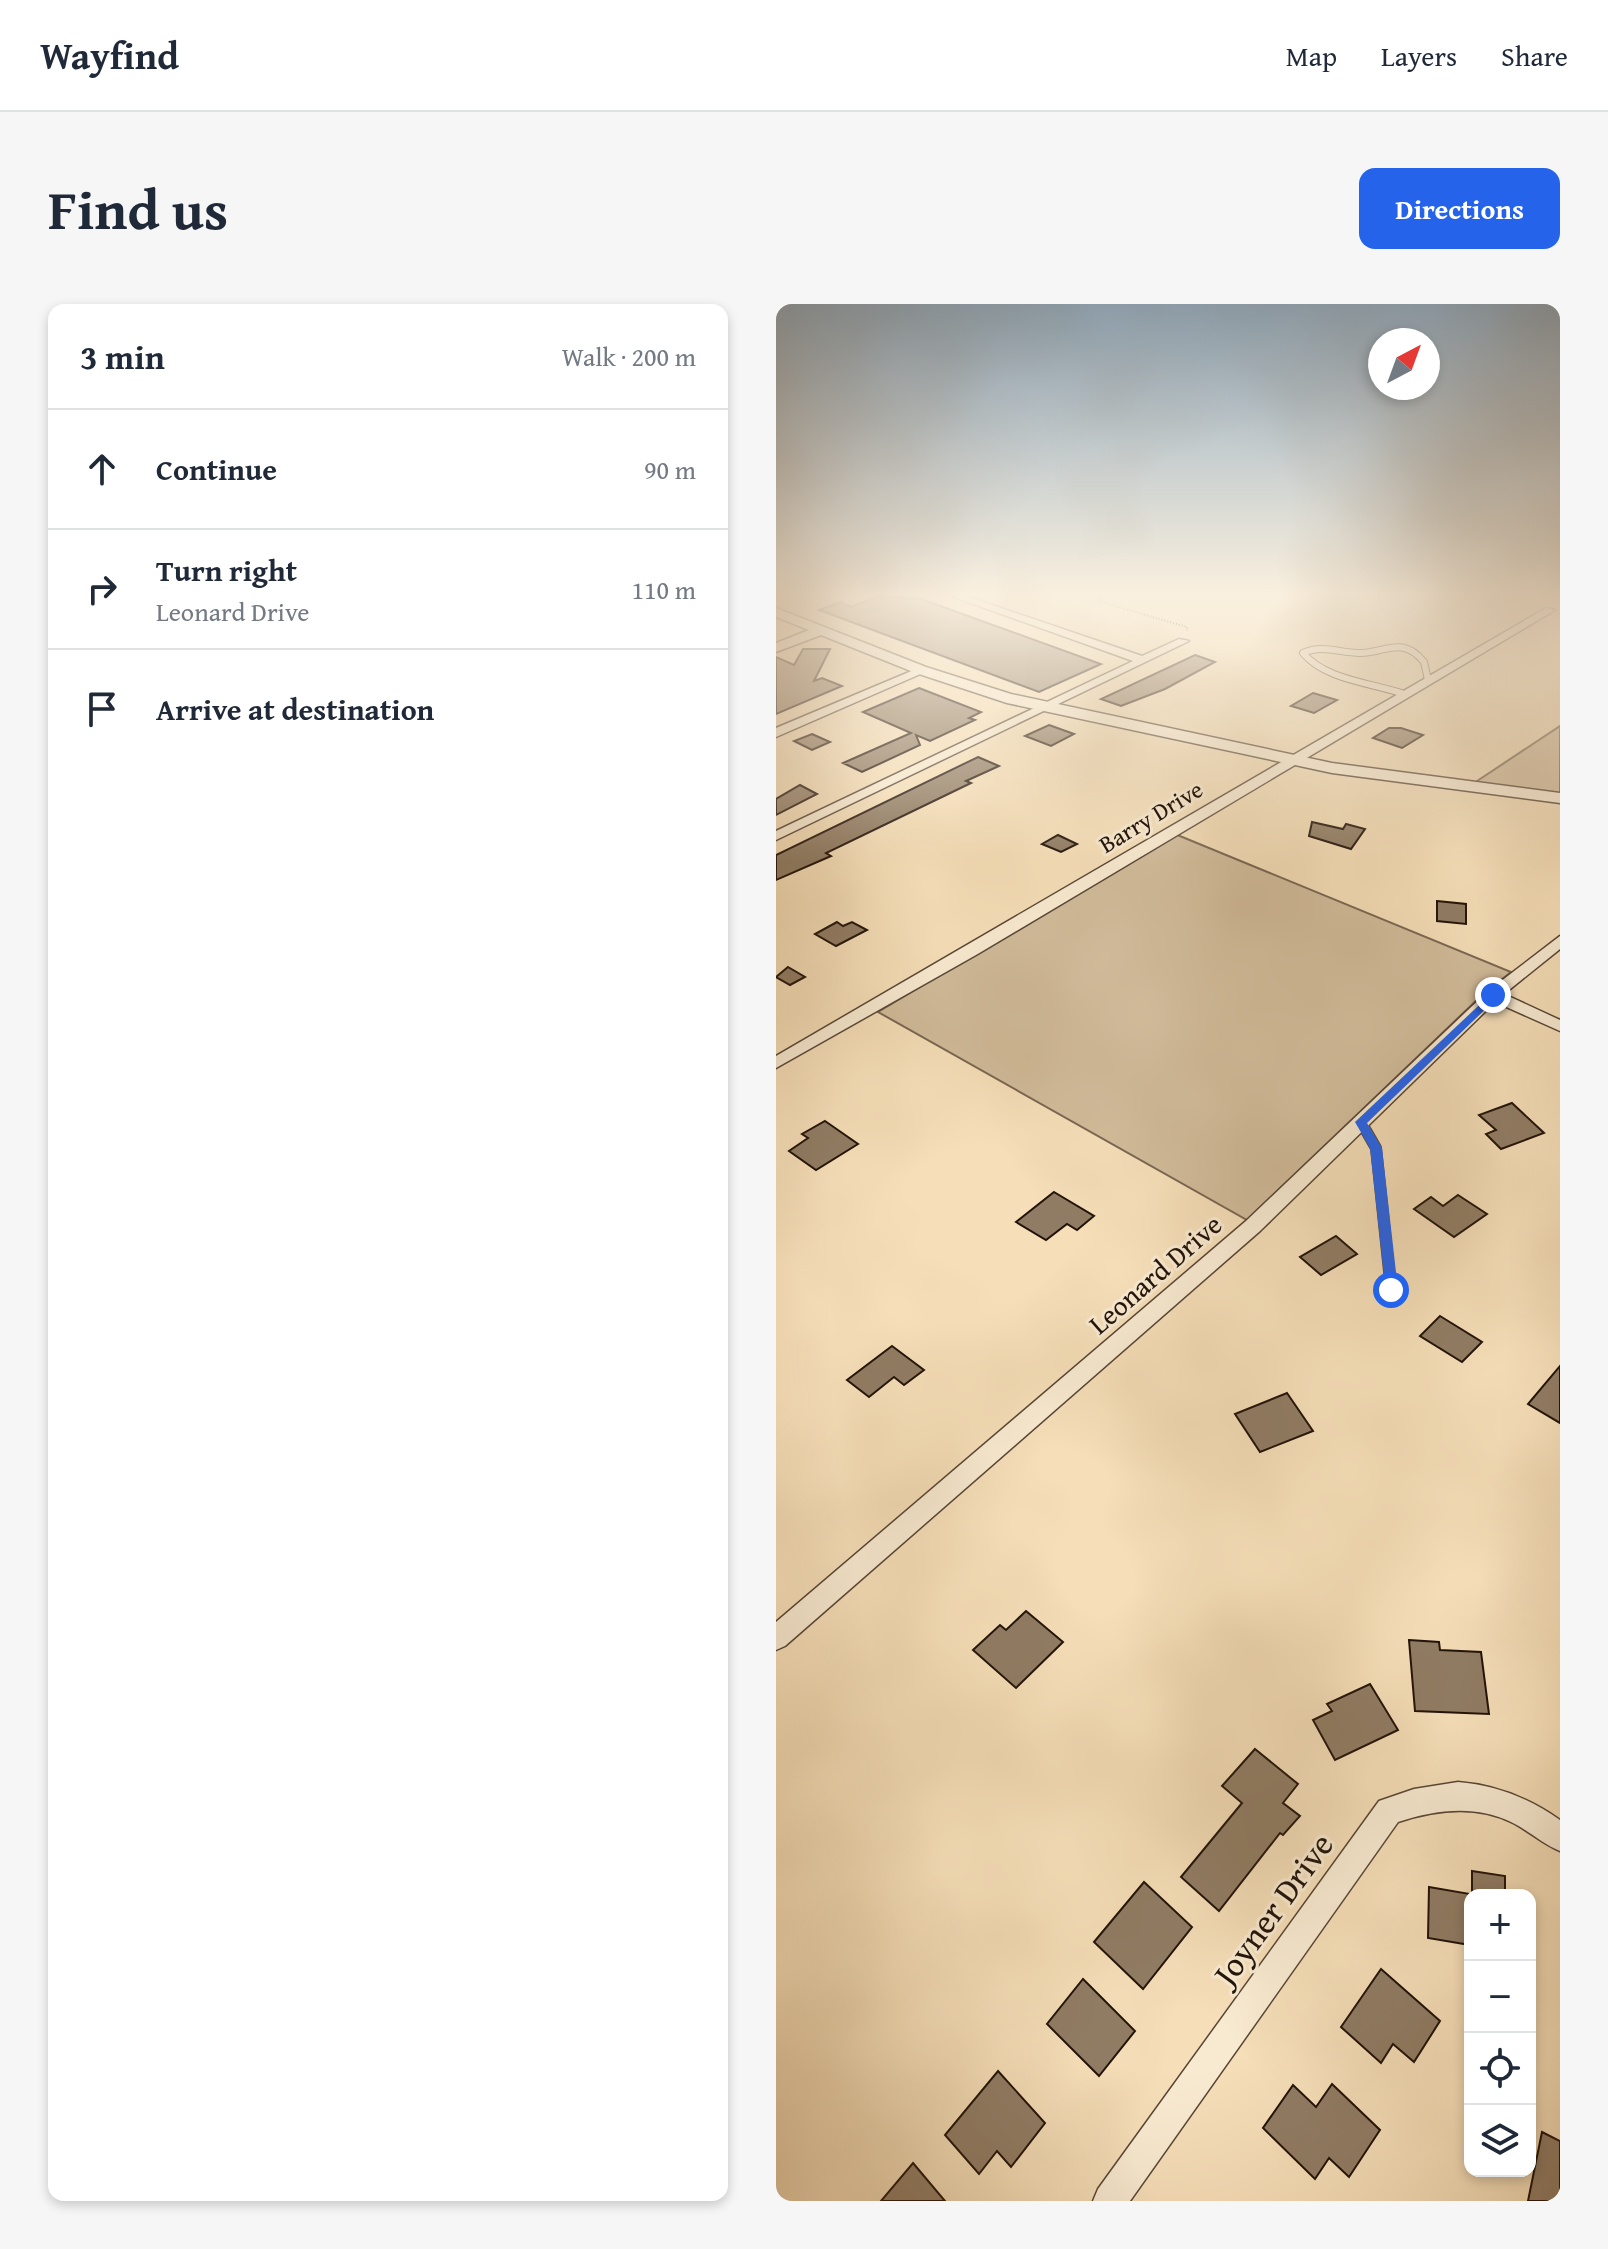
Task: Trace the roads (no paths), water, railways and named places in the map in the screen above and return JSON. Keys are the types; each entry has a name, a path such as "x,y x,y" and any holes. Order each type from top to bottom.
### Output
{"street":[{"path":"776,733 888,685"},
{"path":"970,685 1046,707 1292,759 1393,778 1560,798"},
{"path":"776,836 1092,685"},
{"name":"Barry Drive","path":"776,1063 1420,685"},
{"name":"Leonard Drive","path":"776,1638 1253,1226 1493,995 1560,941"},
{"path":"1493,995 1560,1026"},
{"name":"Joyner Drive","path":"1110,2201 1389,1811 1427,1797 1460,1794 1526,1811 1560,1837"}],"lane":[{"path":"1375,685 1404,694"},
{"path":"1361,1122 1376,1148 1391,1290"}]}
